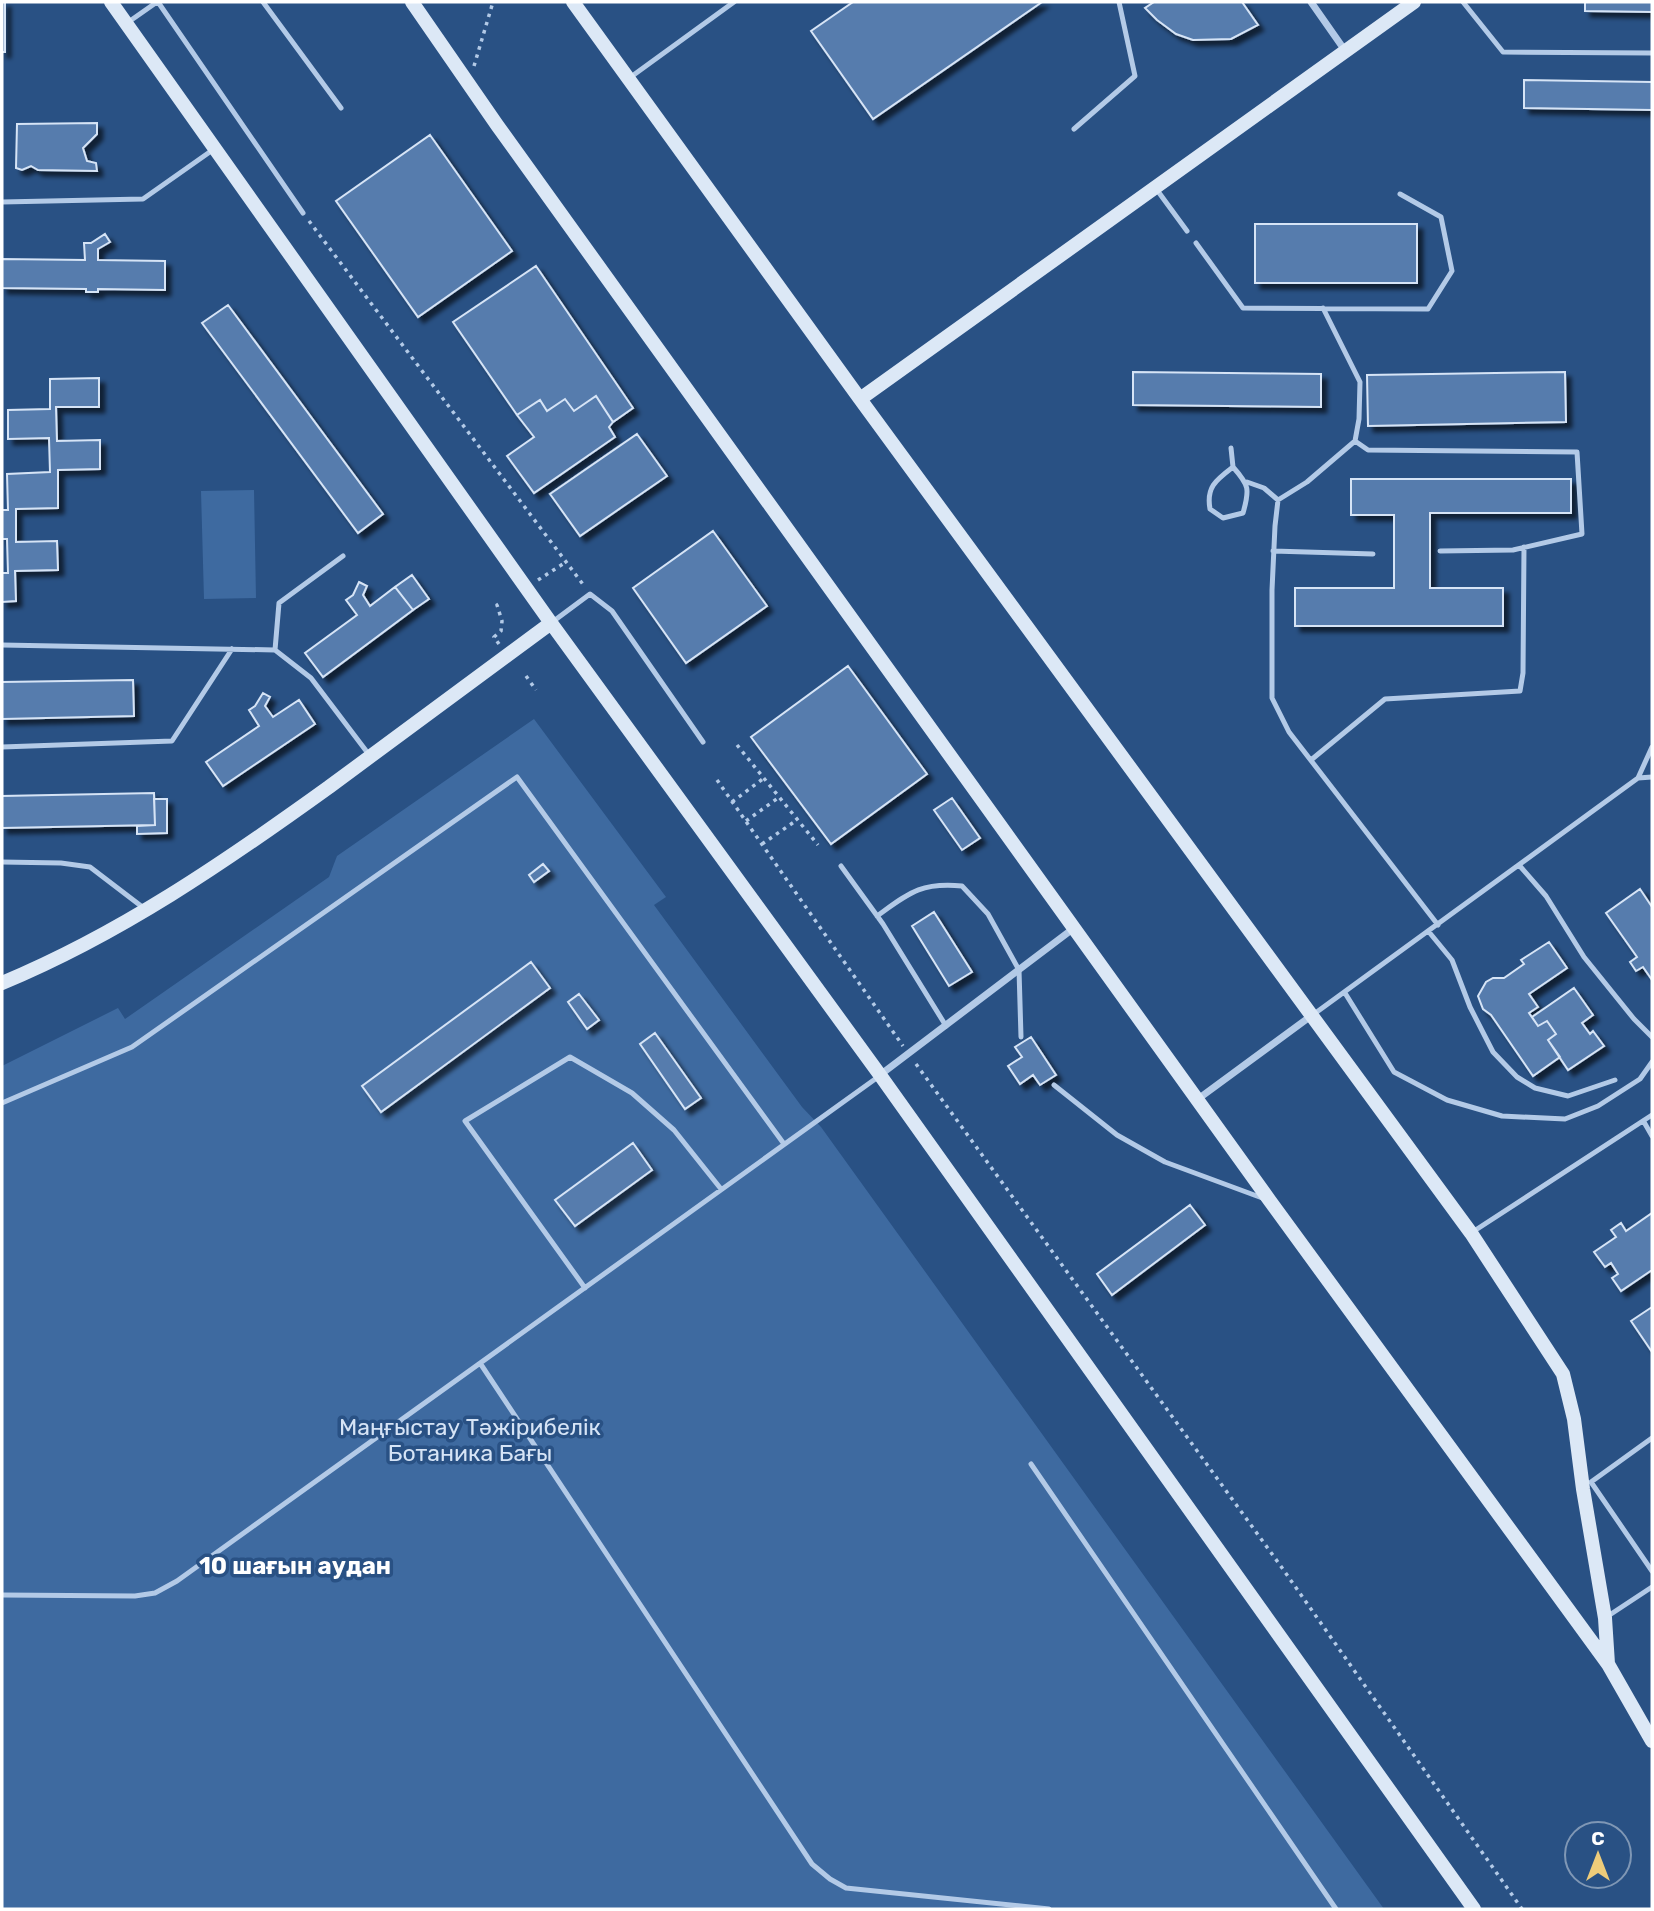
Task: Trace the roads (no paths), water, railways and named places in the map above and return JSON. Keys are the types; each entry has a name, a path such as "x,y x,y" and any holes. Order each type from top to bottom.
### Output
{"main road":[{"path":"111,2 551,622 880,1075 1474,1909"},
{"path":"412,2 468,85 1270,1201 1608,1664 1652,1741"},
{"path":"573,2 860,399 1471,1233 1563,1374 1587,1485 1605,1618 1608,1664"},
{"path":"860,399 1414,2"},
{"path":"2,983 49,964 147,911 241,851 551,622"}],"street":[{"path":"1311,2 1346,52"},
{"path":"880,1075 1075,928"},
{"path":"1198,1099 1311,1016"}],"lane":[{"path":"127,23 158,2 303,213"},
{"path":"263,2 341,108"},
{"path":"628,79 734,2"},
{"path":"1074,129 1135,76 1119,2"},
{"path":"1463,2 1503,52 1652,53"},
{"path":"2,202 143,199 214,149"},
{"path":"1156,187 1187,231"},
{"path":"1196,243 1242,307 1428,309 1452,271 1441,217 1400,194"},
{"path":"1278,500 1307,482 1355,441 1359,419 1360,382 1322,308"},
{"path":"1355,441 1368,450 1577,452 1582,534 1513,550 1440,551"},
{"path":"1231,448 1233,467 1247,482 1264,488 1278,500"},
{"path":"1233,467 1212,486 1208,497 1210,509 1223,518 1243,513 1247,482"},
{"path":"1278,500 1273,551 1272,698 1289,732 1438,925"},
{"path":"1311,760 1385,699 1520,691 1523,673 1524,547"},
{"path":"1273,551 1373,554"},
{"path":"275,650 279,603 343,556"},
{"path":"551,622 590,594 612,611 703,742"},
{"path":"2,645 275,650 311,677 370,756"},
{"path":"2,747 172,741 232,649"},
{"path":"1311,1016 1638,778 1652,747"},
{"path":"2,1103 132,1047 517,776 784,1144"},
{"path":"1638,778 1652,777"},
{"path":"2,862 61,863 90,867 147,911"},
{"path":"1520,865 1546,896 1584,957 1652,1037"},
{"path":"841,866 877,916 946,1026"},
{"path":"877,916 908,894 937,884 962,886 988,914 1019,971 1021,1037"},
{"path":"1429,932 1452,960 1470,1007 1493,1052 1517,1077 1535,1088 1568,1096 1615,1080"},
{"path":"1345,993 1394,1072 1447,1100 1502,1116 1565,1119 1598,1106 1640,1079 1652,1062"},
{"path":"585,1288 466,1121 570,1057 632,1093 674,1130 721,1189"},
{"path":"2,1595 135,1596 155,1593 177,1581 880,1075"},
{"path":"1054,1085 1117,1135 1165,1162 1270,1201"},
{"path":"1471,1233 1652,1115"},
{"path":"1644,1122 1652,1136"},
{"path":"480,1363 812,1864 846,1888 1049,1909"},
{"path":"1652,1438 1587,1485 1652,1571"},
{"path":"1031,1464 1336,1909"},
{"path":"1605,1618 1652,1587"}],"district":[{"name":"10 шағын аудан","path":"295,1566"}],"park label":[{"name":"Маңғыстау Тәжірибелік Ботаника Бағы","path":"470,1440"}]}
